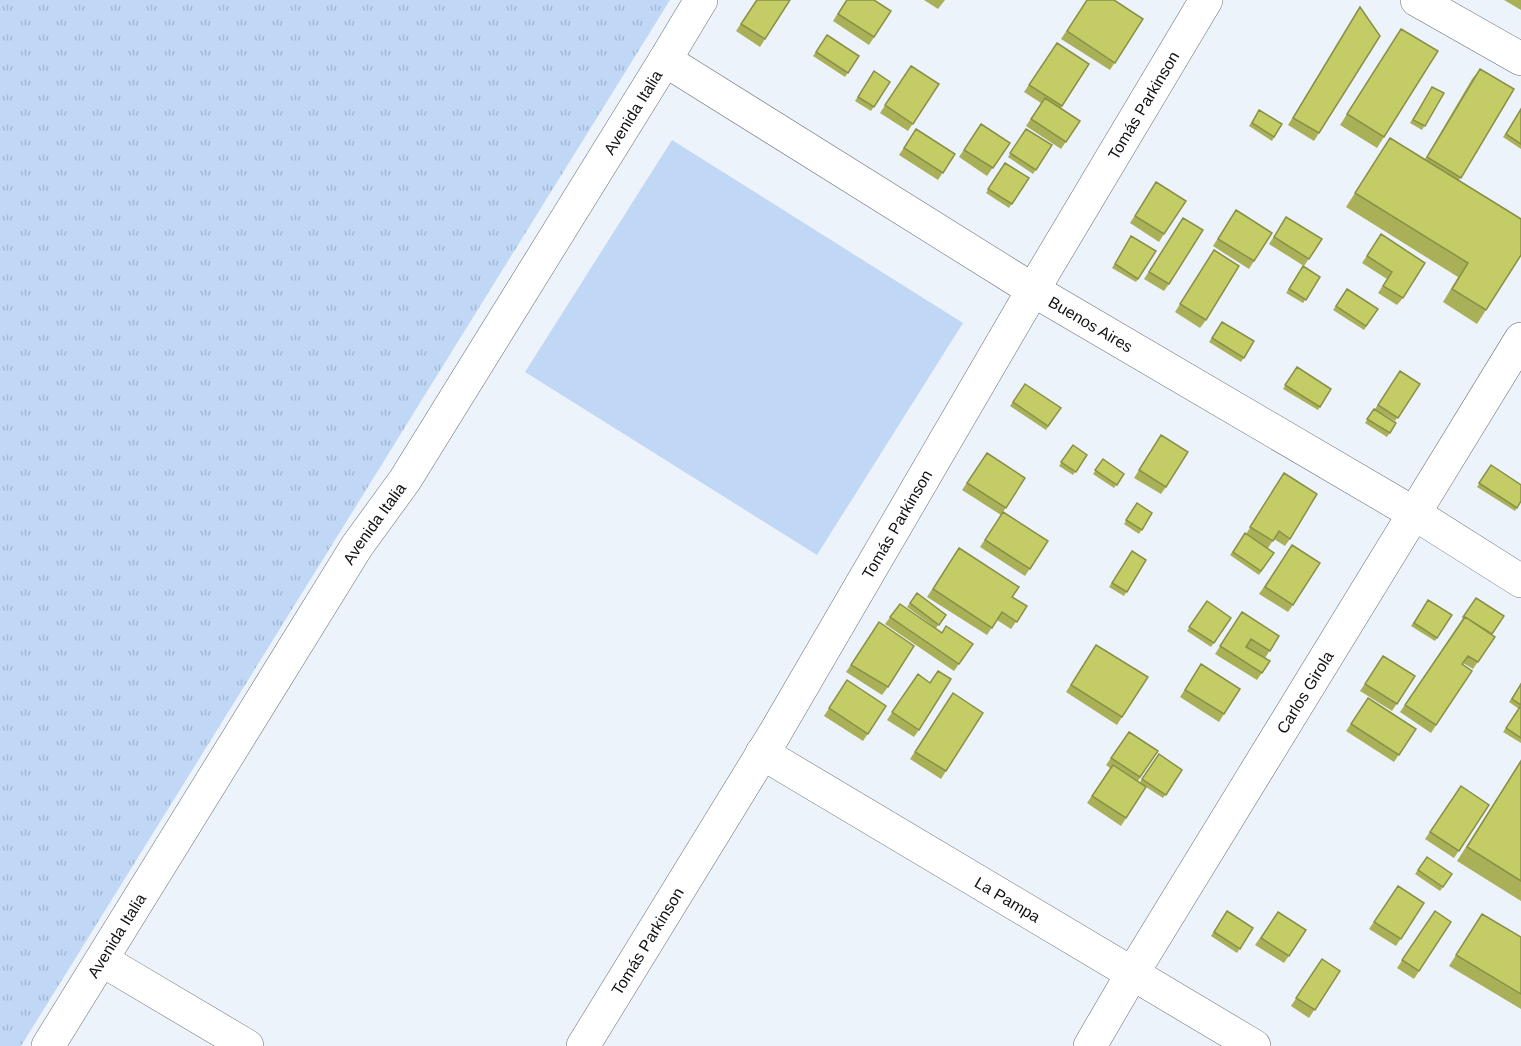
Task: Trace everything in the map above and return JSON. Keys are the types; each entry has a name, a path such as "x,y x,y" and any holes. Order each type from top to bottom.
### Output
{"street":[{"name":"Avenida Italia","path":"48,1046 357,546 405,480 701,0"},
{"name":"Tomás Parkinson","path":"583,1046 762,753 1206,0"},
{"path":"1417,0 1521,59"},
{"name":"Buenos Aires","path":"665,60 1033,290 1415,514 1521,581"},
{"name":"Carlos Girola","path":"1090,1046 1521,339"},
{"name":"La Pampa","path":"762,753 1254,1046"},
{"path":"102,960 248,1046"}],"green space":[{"path":"0,0 670,0 21,1046 0,1046"},
{"path":"672,140 963,323 817,555 525,372"}],"building":[{"path":"757,0 790,0 765,39 741,24"},
{"path":"847,0 874,0 891,11 874,37 838,14"},
{"path":"1087,0 1114,0 1143,19 1115,63 1067,31"},
{"path":"1360,7 1380,36 1319,133 1293,118"},
{"path":"1401,29 1438,51 1384,137 1347,114"},
{"path":"827,35 859,56 848,73 816,52"},
{"path":"1057,43 1089,64 1062,106 1029,85"},
{"path":"911,66 939,84 913,124 885,105"},
{"path":"1480,69 1514,89 1461,178 1427,157"},
{"path":"874,71 890,82 874,107 858,97"},
{"path":"1432,87 1444,93 1425,126 1413,120"},
{"path":"1045,98 1080,121 1066,142 1031,119"},
{"path":"1521,109 1521,144 1506,134"},
{"path":"1259,110 1282,124 1274,137 1252,123"},
{"path":"981,124 1010,143 993,168 964,150"},
{"path":"916,129 955,154 943,173 904,148"},
{"path":"1026,129 1052,145 1036,170 1010,153"},
{"path":"1390,138 1521,219 1521,255 1486,310 1452,289 1468,263 1355,193"},
{"path":"1005,163 1029,178 1012,204 988,189"},
{"path":"1156,182 1186,201 1164,234 1135,216"},
{"path":"1236,210 1272,233 1254,261 1218,239"},
{"path":"1286,217 1322,239 1309,259 1274,237"},
{"path":"1183,218 1203,230 1169,284 1149,272"},
{"path":"1381,234 1425,263 1403,298 1383,286 1392,272 1367,256"},
{"path":"1131,236 1156,251 1138,279 1115,264"},
{"path":"1214,250 1239,266 1206,320 1180,304"},
{"path":"1303,266 1320,277 1306,300 1289,289"},
{"path":"1347,289 1378,309 1366,326 1336,306"},
{"path":"1222,322 1254,341 1244,358 1212,338"},
{"path":"1297,367 1331,389 1320,407 1285,385"},
{"path":"1400,371 1420,384 1398,418 1378,405"},
{"path":"1025,384 1061,408 1048,426 1013,402"},
{"path":"1374,409 1396,423 1390,433 1367,419"},
{"path":"1161,435 1188,452 1166,487 1139,470"},
{"path":"1073,445 1087,455 1076,472 1061,462"},
{"path":"987,453 1025,478 1006,508 967,483"},
{"path":"1103,459 1124,474 1117,485 1095,470"},
{"path":"1491,465 1521,485 1521,501 1517,508 1479,483"},
{"path":"1284,473 1317,494 1290,539 1279,531 1273,541 1250,527"},
{"path":"1137,503 1152,513 1142,530 1126,520"},
{"path":"1003,512 1048,541 1030,569 985,540"},
{"path":"1245,533 1274,553 1261,571 1233,552"},
{"path":"1292,545 1320,563 1293,605 1265,587"},
{"path":"959,548 1019,587 1012,597 1027,606 1017,622 1002,612 992,628 933,589"},
{"path":"1132,551 1146,560 1127,592 1112,583"},
{"path":"917,593 946,615 939,625 910,603"},
{"path":"1476,598 1504,616 1492,634 1463,617"},
{"path":"1428,600 1452,615 1437,638 1414,623"},
{"path":"1207,601 1231,618 1214,643 1189,627"},
{"path":"900,604 942,633 946,626 973,644 959,664 890,617"},
{"path":"1242,612 1279,636 1270,651 1251,639 1246,647 1270,661 1262,673 1220,646"},
{"path":"1465,617 1495,637 1478,662 1468,656 1462,664 1472,671 1436,725 1405,705"},
{"path":"879,622 914,646 888,687 851,665"},
{"path":"1096,645 1148,677 1122,717 1071,685"},
{"path":"1383,656 1415,676 1397,704 1365,684"},
{"path":"1201,664 1240,689 1224,714 1185,690"},
{"path":"938,671 951,679 919,730 892,712 918,674 930,683"},
{"path":"847,680 886,706 868,734 829,708"},
{"path":"1521,684 1521,705 1512,699"},
{"path":"953,693 983,713 946,771 915,752"},
{"path":"1368,698 1416,729 1399,755 1351,724"},
{"path":"1521,708 1521,738 1506,728"},
{"path":"1129,732 1158,751 1140,777 1111,758"},
{"path":"1159,754 1182,770 1166,795 1142,779"},
{"path":"1521,761 1521,881 1467,847"},
{"path":"1113,765 1146,787 1126,818 1092,796"},
{"path":"1461,786 1489,805 1459,851 1430,832"},
{"path":"1427,857 1452,874 1443,887 1418,870"},
{"path":"1398,886 1424,903 1401,939 1374,922"},
{"path":"1227,911 1253,928 1240,949 1214,932"},
{"path":"1435,911 1451,922 1419,971 1402,960"},
{"path":"1278,912 1306,930 1289,956 1261,938"},
{"path":"1482,914 1521,937 1521,994 1456,955"},
{"path":"1322,959 1340,971 1315,1010 1296,998"}]}
